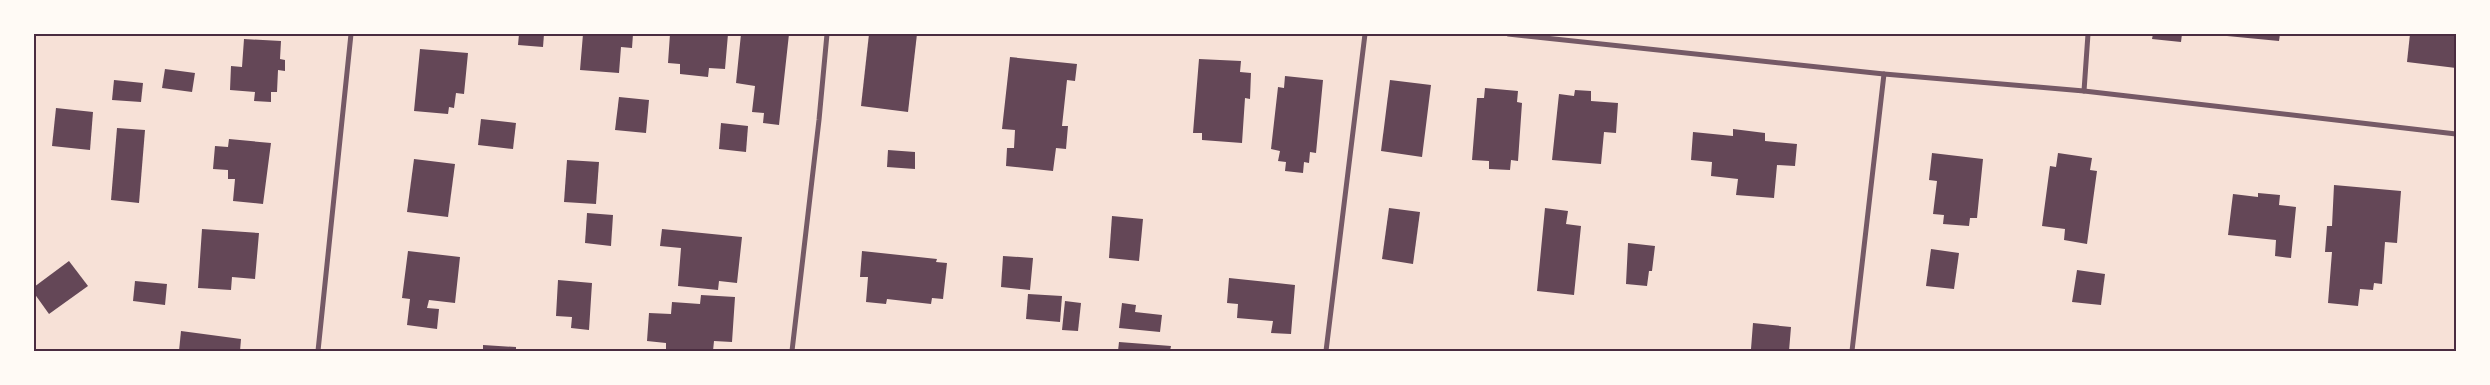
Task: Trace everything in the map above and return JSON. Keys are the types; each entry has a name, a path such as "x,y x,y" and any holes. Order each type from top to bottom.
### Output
{"street":[{"path":"318,351 351,34"},
{"path":"792,351 827,34"},
{"path":"1326,351 1365,34"},
{"path":"1508,34 1884,74 2084,91 2456,134"},
{"path":"2084,91 2088,34"},
{"path":"1852,351 1884,74"}],"building":[{"path":"519,34 544,34 543,47 518,45"},
{"path":"583,34 633,34 632,48 621,47 619,73 580,70"},
{"path":"670,34 728,34 725,69 709,68 708,77 680,74 680,64 668,63"},
{"path":"741,34 789,34 779,125 763,123 764,113 752,112 755,86 736,83"},
{"path":"869,34 917,34 908,112 861,106"},
{"path":"2153,34 2182,34 2181,42 2152,39"},
{"path":"2227,34 2280,34 2279,41 2227,36"},
{"path":"2410,34 2456,34 2456,68 2407,62"},
{"path":"244,39 281,41 280,59 285,60 285,71 278,70 277,92 271,92 271,102 254,101 255,92 230,90 231,66 242,67"},
{"path":"420,49 468,53 464,94 456,93 454,108 449,107 448,114 414,111"},
{"path":"1010,57 1077,64 1075,81 1067,80 1062,126 1068,126 1066,149 1056,148 1053,171 1006,166 1007,148 1014,148 1015,130 1002,129"},
{"path":"1199,59 1241,61 1240,72 1251,73 1250,99 1245,98 1242,143 1202,140 1202,133 1193,133"},
{"path":"165,69 195,73 192,92 162,88"},
{"path":"1285,76 1323,80 1316,153 1310,152 1309,163 1304,162 1303,173 1285,171 1286,162 1278,161 1280,151 1271,149 1278,87 1284,88"},
{"path":"114,80 143,83 141,102 112,100"},
{"path":"1390,80 1431,85 1422,157 1381,151"},
{"path":"1485,88 1518,91 1517,102 1522,103 1518,161 1511,160 1510,170 1489,169 1489,161 1472,160 1477,98 1484,98"},
{"path":"1575,90 1591,91 1591,101 1618,103 1616,133 1604,132 1601,164 1552,160 1559,94 1574,96"},
{"path":"619,97 649,100 646,133 615,130"},
{"path":"56,108 93,112 90,150 52,146"},
{"path":"481,119 516,123 513,149 478,145"},
{"path":"721,123 748,126 746,152 719,149"},
{"path":"117,128 145,130 139,203 111,200"},
{"path":"1733,129 1765,133 1765,141 1797,144 1795,166 1777,165 1774,198 1736,195 1738,179 1711,176 1712,162 1691,160 1693,132 1733,136"},
{"path":"229,139 271,143 263,204 233,201 235,179 228,179 228,170 213,169 215,146 228,147"},
{"path":"888,150 915,152 915,169 887,167"},
{"path":"1932,153 1983,159 1977,218 1970,218 1969,226 1943,224 1944,215 1933,214 1937,181 1929,180"},
{"path":"2058,153 2092,158 2090,170 2097,171 2087,244 2064,240 2065,229 2042,226 2050,166 2056,167"},
{"path":"414,159 455,164 448,217 407,212"},
{"path":"567,160 599,162 596,204 564,202"},
{"path":"2334,185 2401,191 2397,243 2385,242 2382,284 2374,283 2373,290 2360,289 2358,306 2328,303 2332,252 2325,252 2327,226 2332,226"},
{"path":"2258,193 2280,195 2279,205 2296,207 2291,258 2275,256 2276,240 2228,235 2233,194 2258,197"},
{"path":"1389,208 1420,212 1413,264 1382,259"},
{"path":"1545,208 1568,211 1566,224 1581,226 1574,295 1537,291"},
{"path":"587,213 613,215 611,246 585,243"},
{"path":"1112,216 1143,219 1139,261 1109,258"},
{"path":"202,229 259,233 255,279 232,277 231,290 198,288"},
{"path":"662,229 742,237 737,283 719,281 718,290 678,286 681,248 660,246"},
{"path":"1628,243 1655,246 1652,271 1649,271 1647,286 1626,284"},
{"path":"1931,249 1959,253 1954,289 1926,286"},
{"path":"408,251 460,257 455,303 429,300 427,308 439,309 437,329 407,325 410,299 402,298"},
{"path":"862,251 937,259 936,262 947,263 943,299 932,298 931,304 887,299 886,304 866,302 868,277 860,277"},
{"path":"1003,256 1033,258 1030,290 1001,287"},
{"path":"69,261 88,286 49,314 34,293 34,287"},
{"path":"2077,270 2105,274 2101,305 2072,302"},
{"path":"1229,278 1295,285 1291,334 1271,333 1273,321 1237,318 1238,304 1227,303"},
{"path":"558,280 592,283 589,330 571,328 572,317 556,316"},
{"path":"135,281 167,284 165,305 133,301"},
{"path":"1028,294 1062,296 1060,322 1026,319"},
{"path":"701,295 735,297 732,342 714,341 713,351 666,351 666,343 647,341 649,313 671,314 672,302 700,304"},
{"path":"1065,301 1081,303 1078,331 1062,330"},
{"path":"1122,303 1136,305 1135,312 1162,315 1160,332 1119,328"},
{"path":"1753,323 1791,327 1789,351 1742,351 1742,349 1751,349"},
{"path":"181,331 241,339 240,351 179,351"},
{"path":"1119,342 1171,346 1170,351 1118,351"},
{"path":"483,345 516,347 516,351 483,351"}]}
